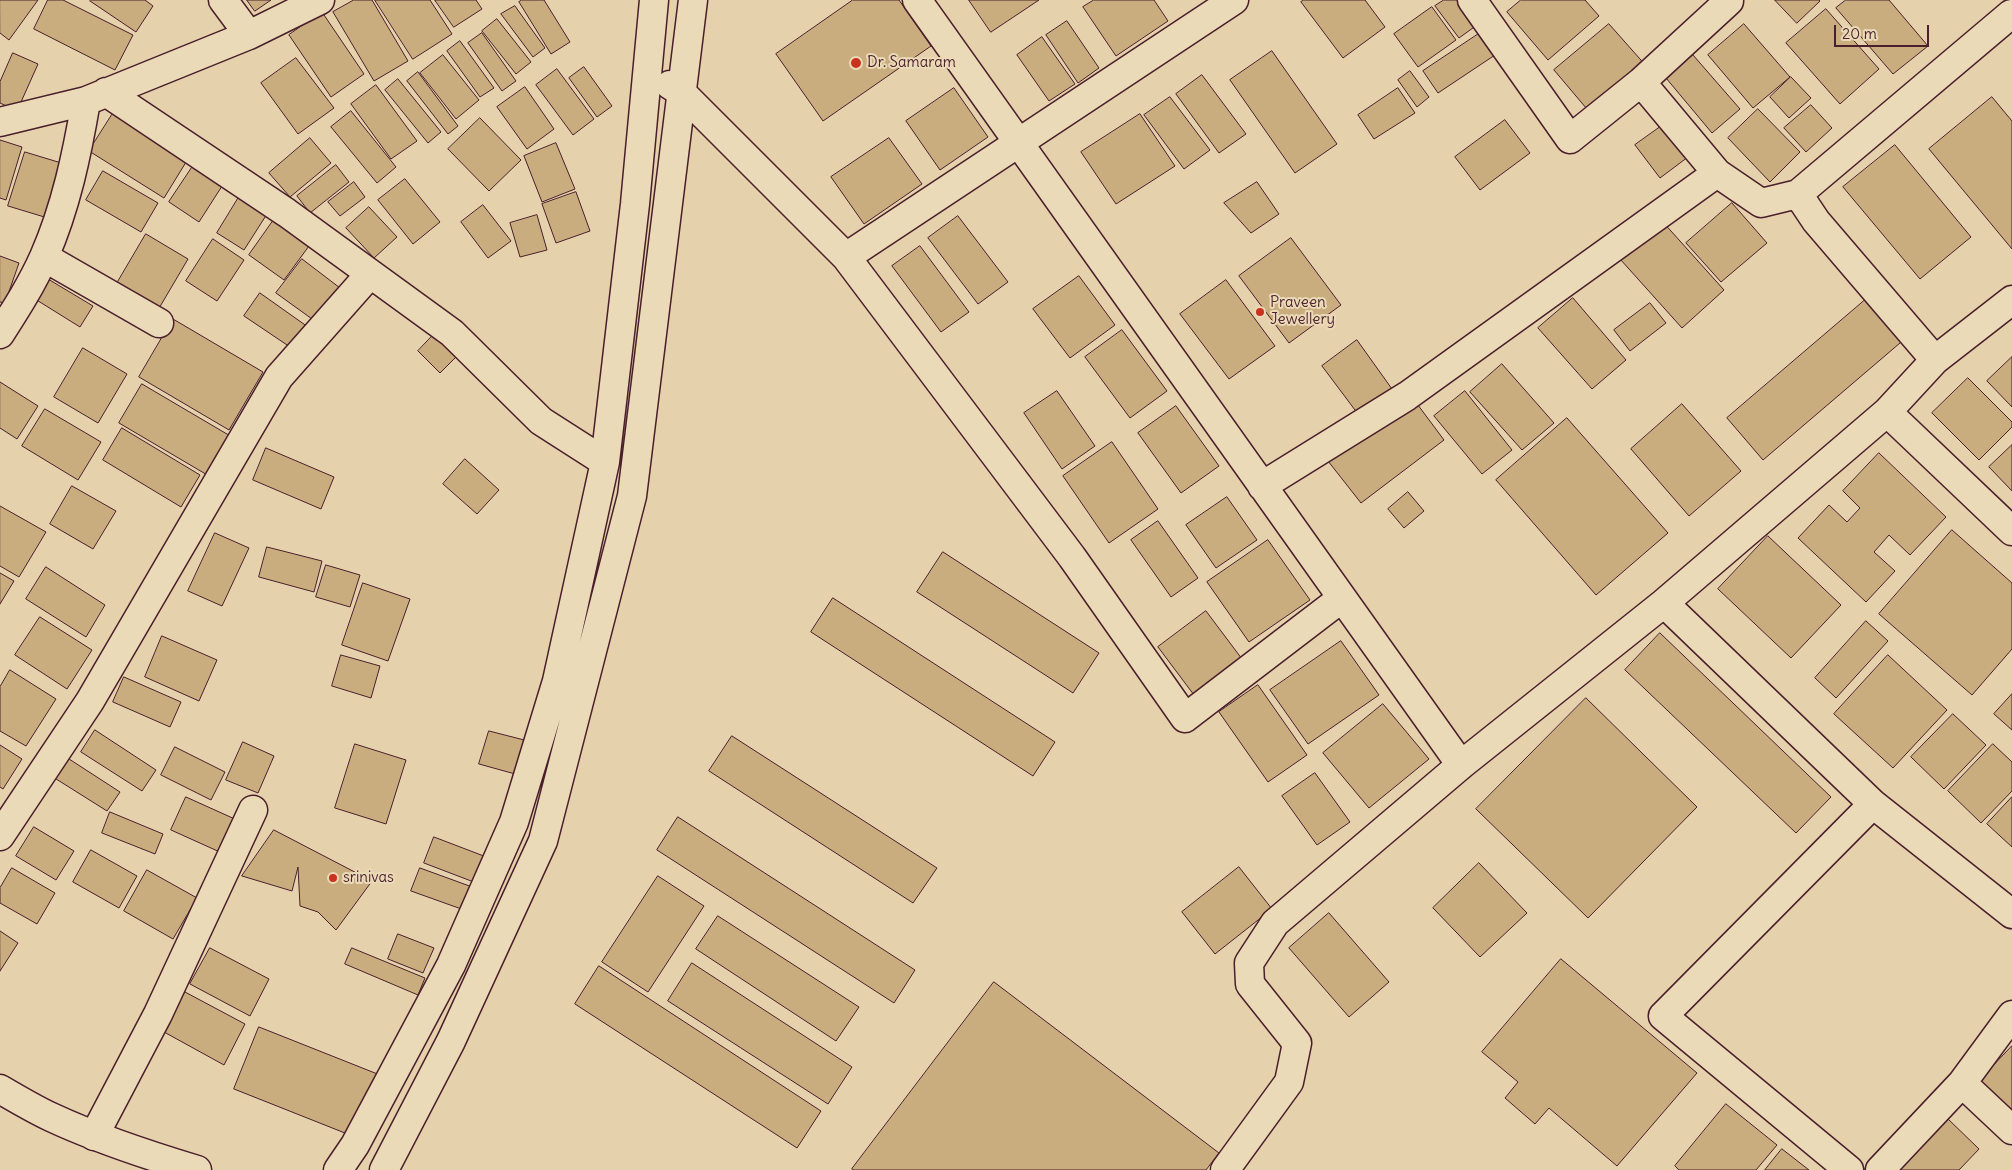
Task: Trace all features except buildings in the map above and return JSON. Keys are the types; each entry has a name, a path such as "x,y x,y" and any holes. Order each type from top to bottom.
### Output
{"main road":[{"path":"224,0 249,35"},
{"path":"0,122 96,96 249,35 320,0"},
{"path":"338,1170 355,1145 451,965 514,822 557,680 605,462 636,204 654,0"},
{"path":"384,1170 451,1041 543,841 632,496 693,0"},
{"path":"917,0 1462,765"},
{"path":"846,257 1234,0"},
{"path":"1472,0 1570,139 1641,82 1729,1"},
{"path":"1641,82 1717,174 1762,204 1798,194 2012,14"},
{"path":"648,72 681,92 846,257 1072,557 1185,718 1342,598"},
{"path":"0,334 22,299 44,257 60,214 96,96"},
{"path":"96,96 287,213 452,333 541,421 605,462"},
{"path":"1262,486 1407,396 1717,174"},
{"path":"1798,194 1816,221 1935,360"},
{"path":"44,257 159,323"},
{"path":"0,836 90,701 279,377 370,274"},
{"path":"1225,1170 1289,1082 1297,1043 1250,984 1249,963 1275,923 1462,765 1664,603 1887,412 1935,360 2012,300"},
{"path":"1887,412 2012,531"},
{"path":"1664,603 1873,804 2012,914"},
{"path":"1849,1170 1663,1016 1873,804"},
{"path":"94,1136 158,1014 253,810"},
{"path":"1880,1170 1962,1084 2012,1015"},
{"path":"1962,1084 2012,1130"},
{"path":"0,1089 50,1117 94,1136 142,1154 196,1170"}],"place":[{"name":"Dr. Samaram","path":"856,63"},
{"name":"Praveen Jewellery","path":"1260,312"},
{"name":"srinivas","path":"333,878"}]}
